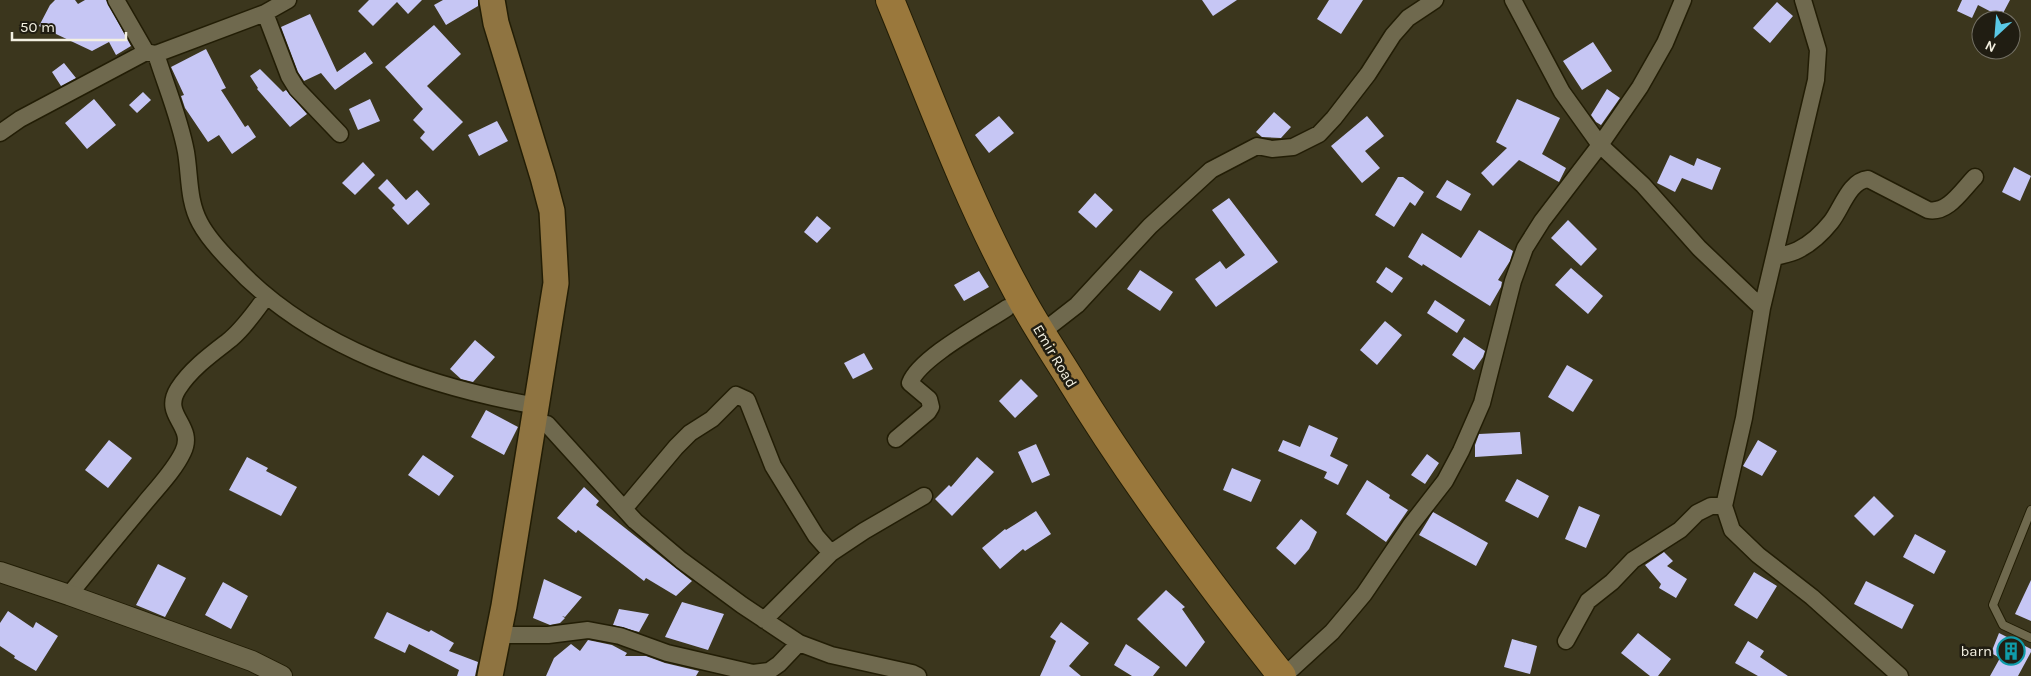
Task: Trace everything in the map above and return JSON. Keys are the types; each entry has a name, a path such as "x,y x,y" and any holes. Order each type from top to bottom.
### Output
{"highway":[{"name":"Emir Road","path":"872,0 964,221 1007,308 1069,412 1118,488 1262,676"},
{"name":"Emir Road","path":"890,0 978,211 1016,289 1041,333 1105,436 1163,521 1283,676"}],"main road":[{"path":"492,0 496,23 552,211 556,282 542,415 511,635 502,676"},
{"path":"490,676 542,415 565,313 569,251 557,170 512,19 509,0"}],"street":[{"path":"116,0 151,53 186,152 191,198 200,223 220,250 251,283 290,314 314,329 420,378 542,415 624,509 681,560 764,620 799,643 831,655 912,673 918,676"},
{"path":"0,133 20,119 151,53 265,13 288,0"},
{"path":"1041,333 1077,305 1150,226 1211,170 1257,146 1272,149 1293,147 1319,134 1368,74 1393,35 1408,18 1435,0"},
{"path":"1513,0 1562,92 1600,145 1643,185 1699,248 1762,308"},
{"path":"1283,676 1332,632 1364,594 1404,534 1445,481 1461,452 1482,403 1514,281 1525,248 1542,221 1600,145 1640,87 1665,43 1683,0"},
{"path":"1803,0 1818,50 1816,80 1776,257 1762,308 1744,418 1724,506 1732,530 1758,555 1812,597 1900,676"},
{"path":"265,13 289,76 297,88 340,134"},
{"path":"1776,257 1799,250 1816,237 1831,222 1854,186 1860,180 1868,179 1928,210 1937,212 1946,208 1974,177"},
{"path":"69,595 167,475 183,452 186,442 185,429 172,407 179,387 216,348 227,342 239,331 267,296"},
{"path":"896,439 928,412 931,407 928,399 910,383 917,371 966,334 1007,308"},
{"path":"624,509 676,447 690,433 712,419 736,395 747,400 773,466 816,536 831,553"},
{"path":"764,620 831,553 864,531 924,496"},
{"path":"1566,641 1588,601 1612,582 1633,560 1680,530 1697,513 1711,506 1724,506"},
{"path":"0,572 252,661 282,676"},
{"path":"511,635 548,635 588,630 620,636 667,653 753,673 769,671 779,664 799,643"}],"lane":[{"path":"2031,510 1993,606 2003,625 2031,638"}],"building":[{"path":"55,0 75,0 78,4 85,0 106,0 131,46 116,55 109,42 92,51 39,26 50,5"},
{"path":"369,0 422,0 408,14 397,2 373,26 358,11"},
{"path":"443,0 478,0 478,6 446,25 434,5"},
{"path":"1202,0 1237,0 1213,16"},
{"path":"1329,0 1363,0 1341,34 1317,19"},
{"path":"1962,0 2010,0 2005,10 1988,10 1978,5 1976,10 1971,10 1971,18 1957,11"},
{"path":"1777,2 1793,16 1770,43 1753,28"},
{"path":"310,14 337,72 365,52 373,63 335,90 321,73 304,81 298,72 281,27"},
{"path":"434,25 461,54 427,86 463,122 433,151 420,138 425,132 413,120 423,109 385,67"},
{"path":"1593,42 1612,71 1582,90 1563,61"},
{"path":"206,49 226,88 221,90 245,127 248,125 256,137 232,154 219,135 208,142 185,108 181,96 184,95 171,67"},
{"path":"64,63 76,78 61,86 52,72"},
{"path":"260,69 283,92 286,90 307,114 290,127 257,89 250,76"},
{"path":"1607,89 1620,98 1601,125 1591,115"},
{"path":"143,92 151,100 137,113 129,105"},
{"path":"94,99 116,125 87,149 65,123"},
{"path":"370,99 380,121 358,130 349,109"},
{"path":"1517,99 1560,118 1542,154 1566,168 1559,182 1519,160 1493,186 1481,173 1507,148 1496,142"},
{"path":"1274,112 1291,127 1281,138 1262,137 1256,132"},
{"path":"999,116 1014,133 989,153 975,135"},
{"path":"1367,116 1384,136 1365,151 1380,168 1362,183 1331,146"},
{"path":"497,121 508,141 479,156 468,135"},
{"path":"1670,155 1694,166 1697,158 1721,168 1712,190 1682,178 1675,192 1657,183"},
{"path":"363,162 375,175 355,195 342,183"},
{"path":"2014,167 2031,176 2020,201 2002,192"},
{"path":"1398,177 1403,177 1424,192 1415,206 1410,202 1394,227 1375,215"},
{"path":"387,179 406,200 417,190 430,204 408,225 392,208 395,205 378,188"},
{"path":"1447,180 1471,194 1461,211 1436,197"},
{"path":"1095,193 1113,210 1096,228 1078,212"},
{"path":"1229,198 1278,262 1216,307 1195,279 1220,261 1226,269 1245,255 1212,210"},
{"path":"817,216 831,228 817,243 804,232"},
{"path":"1568,220 1597,249 1581,266 1551,238"},
{"path":"1479,230 1513,251 1510,261 1498,280 1502,282 1501,287 1490,306 1423,264 1422,266 1408,257 1422,233 1461,258"},
{"path":"1386,267 1403,278 1392,293 1376,282"},
{"path":"1571,268 1603,296 1588,314 1555,285"},
{"path":"1140,270 1173,292 1160,311 1127,289"},
{"path":"979,271 989,287 964,301 954,285"},
{"path":"1435,300 1465,320 1457,333 1427,313"},
{"path":"1385,321 1402,335 1377,365 1360,350"},
{"path":"1464,337 1485,351 1474,370 1452,355"},
{"path":"475,340 495,357 473,382 461,379 450,369"},
{"path":"864,353 873,369 853,379 844,363"},
{"path":"1567,365 1593,380 1573,412 1548,397"},
{"path":"1021,379 1038,396 1015,418 999,401"},
{"path":"486,410 518,427 504,455 471,437"},
{"path":"1309,425 1338,438 1330,456 1348,465 1338,485 1324,478 1327,472 1278,451 1283,440 1300,447"},
{"path":"1520,432 1522,454 1475,457 1475,445 1479,434"},
{"path":"109,440 132,458 108,488 85,470"},
{"path":"1758,440 1777,451 1762,476 1743,466"},
{"path":"1036,444 1050,475 1032,483 1018,452"},
{"path":"1427,454 1439,463 1425,484 1411,475"},
{"path":"423,455 454,476 439,496 408,475"},
{"path":"247,457 268,468 266,471 297,487 281,516 229,490"},
{"path":"977,457 994,472 952,516 935,499 949,485 951,487"},
{"path":"1232,468 1261,480 1251,502 1223,490"},
{"path":"1517,479 1549,496 1538,518 1505,501"},
{"path":"1367,480 1390,495 1389,498 1408,510 1386,542 1346,514"},
{"path":"584,487 599,501 596,505 692,581 676,596 646,578 644,581 578,530 576,533 557,518"},
{"path":"1874,496 1894,516 1874,536 1854,516"},
{"path":"1579,506 1600,515 1586,548 1565,539"},
{"path":"1036,511 1051,534 1025,551 1023,549 1000,569 982,548 1005,529"},
{"path":"1433,512 1488,543 1476,566 1419,535"},
{"path":"1301,519 1317,532 1309,549 1295,565 1276,548"},
{"path":"1915,534 1946,551 1934,574 1903,557"},
{"path":"1664,552 1673,561 1667,566 1687,579 1676,598 1659,588 1661,584 1645,565"},
{"path":"158,564 186,578 165,617 136,605"},
{"path":"1754,572 1777,586 1757,619 1734,605"},
{"path":"544,579 582,597 565,617 562,616 565,618 560,623 550,625 533,618"},
{"name":"barn","path":"2031,580 2031,621 2015,614"},
{"path":"1866,581 1914,605 1902,629 1854,604"},
{"path":"223,582 248,596 231,629 205,615"},
{"path":"1166,590 1185,607 1182,609 1205,642 1186,667 1137,619"},
{"path":"682,602 724,614 708,650 665,637"},
{"path":"619,609 649,614 639,632 613,625"},
{"path":"8,611 33,628 36,622 58,636 36,671 14,658 15,656 0,646 0,623"},
{"path":"387,612 429,632 431,630 454,643 449,651 478,662 475,676 457,676 459,670 409,644 405,653 374,638"},
{"path":"1061,622 1089,643 1069,666 1081,676 1040,676 1056,641 1050,637"},
{"path":"1638,633 1671,659 1658,676 1650,676 1621,653"},
{"name":"barn","path":"1999,633 2031,649 2018,676 1990,676 2000,658 1991,653"},
{"path":"1512,639 1537,646 1530,674 1504,667"},
{"path":"588,640 612,645 627,653 625,656 646,656 665,663 699,671 696,676 546,676 554,658 571,644 580,651"},
{"path":"1748,641 1764,651 1760,657 1788,676 1758,676 1735,663"},
{"path":"1126,644 1160,667 1153,676 1132,676 1114,665"}],"place":[{"name":"barn","path":"2011,651"}]}
